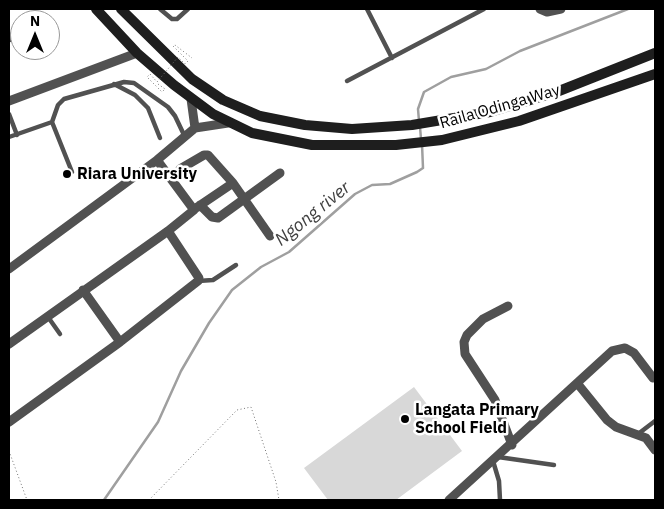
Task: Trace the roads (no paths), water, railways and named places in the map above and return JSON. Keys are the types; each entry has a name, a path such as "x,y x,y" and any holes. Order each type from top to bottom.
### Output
{"main road":[{"name":"Raila Odinga Way","path":"96,9 137,53 191,99 228,123 267,138 312,145 362,146 415,143 476,133 655,74"},
{"name":"Raila Odinga Way","path":"121,9 192,79 223,100 247,111 305,126 352,129 412,125 490,112 554,92 655,54"},
{"path":"622,66 629,83"}],"street":[{"path":"540,9 552,12 561,9"},
{"path":"9,101 137,53"},
{"path":"191,99 194,128"},
{"path":"9,269 157,160 194,128 228,123"},
{"path":"180,169 204,156 208,156 233,182 270,236"},
{"path":"157,160 197,207 212,217 218,218 280,173"},
{"path":"9,344 82,290 168,231 197,207 233,182"},
{"path":"9,422 120,342 198,281 199,278 168,231"},
{"path":"82,290 120,342"},
{"path":"508,306 483,318 467,335 464,342 465,354 495,400 512,445"},
{"path":"448,500 512,445 577,383 618,348 625,348 634,353 653,378"},
{"path":"577,383 607,420 616,427 646,438 655,450"}],"lane":[{"path":"160,9 172,20 177,19 188,9"},
{"path":"367,9 392,58"},
{"path":"347,80 484,9"},
{"path":"72,172 52,122 58,105 64,99 114,84 134,83 168,107 175,116 185,137"},
{"path":"114,84 135,95 148,108 160,138"},
{"path":"9,114 17,135"},
{"path":"9,137 52,122"},
{"path":"198,281 216,278 236,265"},
{"path":"47,316 60,334"},
{"path":"638,434 655,421"},
{"path":"500,500 495,459 554,465"}],"waterway":[{"name":"Ngong river","path":"419,121 418,109 424,92 451,77 486,69 520,51 628,9"},
{"name":"Ngong river","path":"420,127 421,139"},
{"name":"Ngong river","path":"104,500 158,422 181,371 209,323 232,290 261,267 289,252 355,194 372,185 390,184 423,168 422,144"}],"place":[{"name":"Riara University","path":"67,174"},
{"name":"Langata Primary School Field","path":"405,419"}]}
